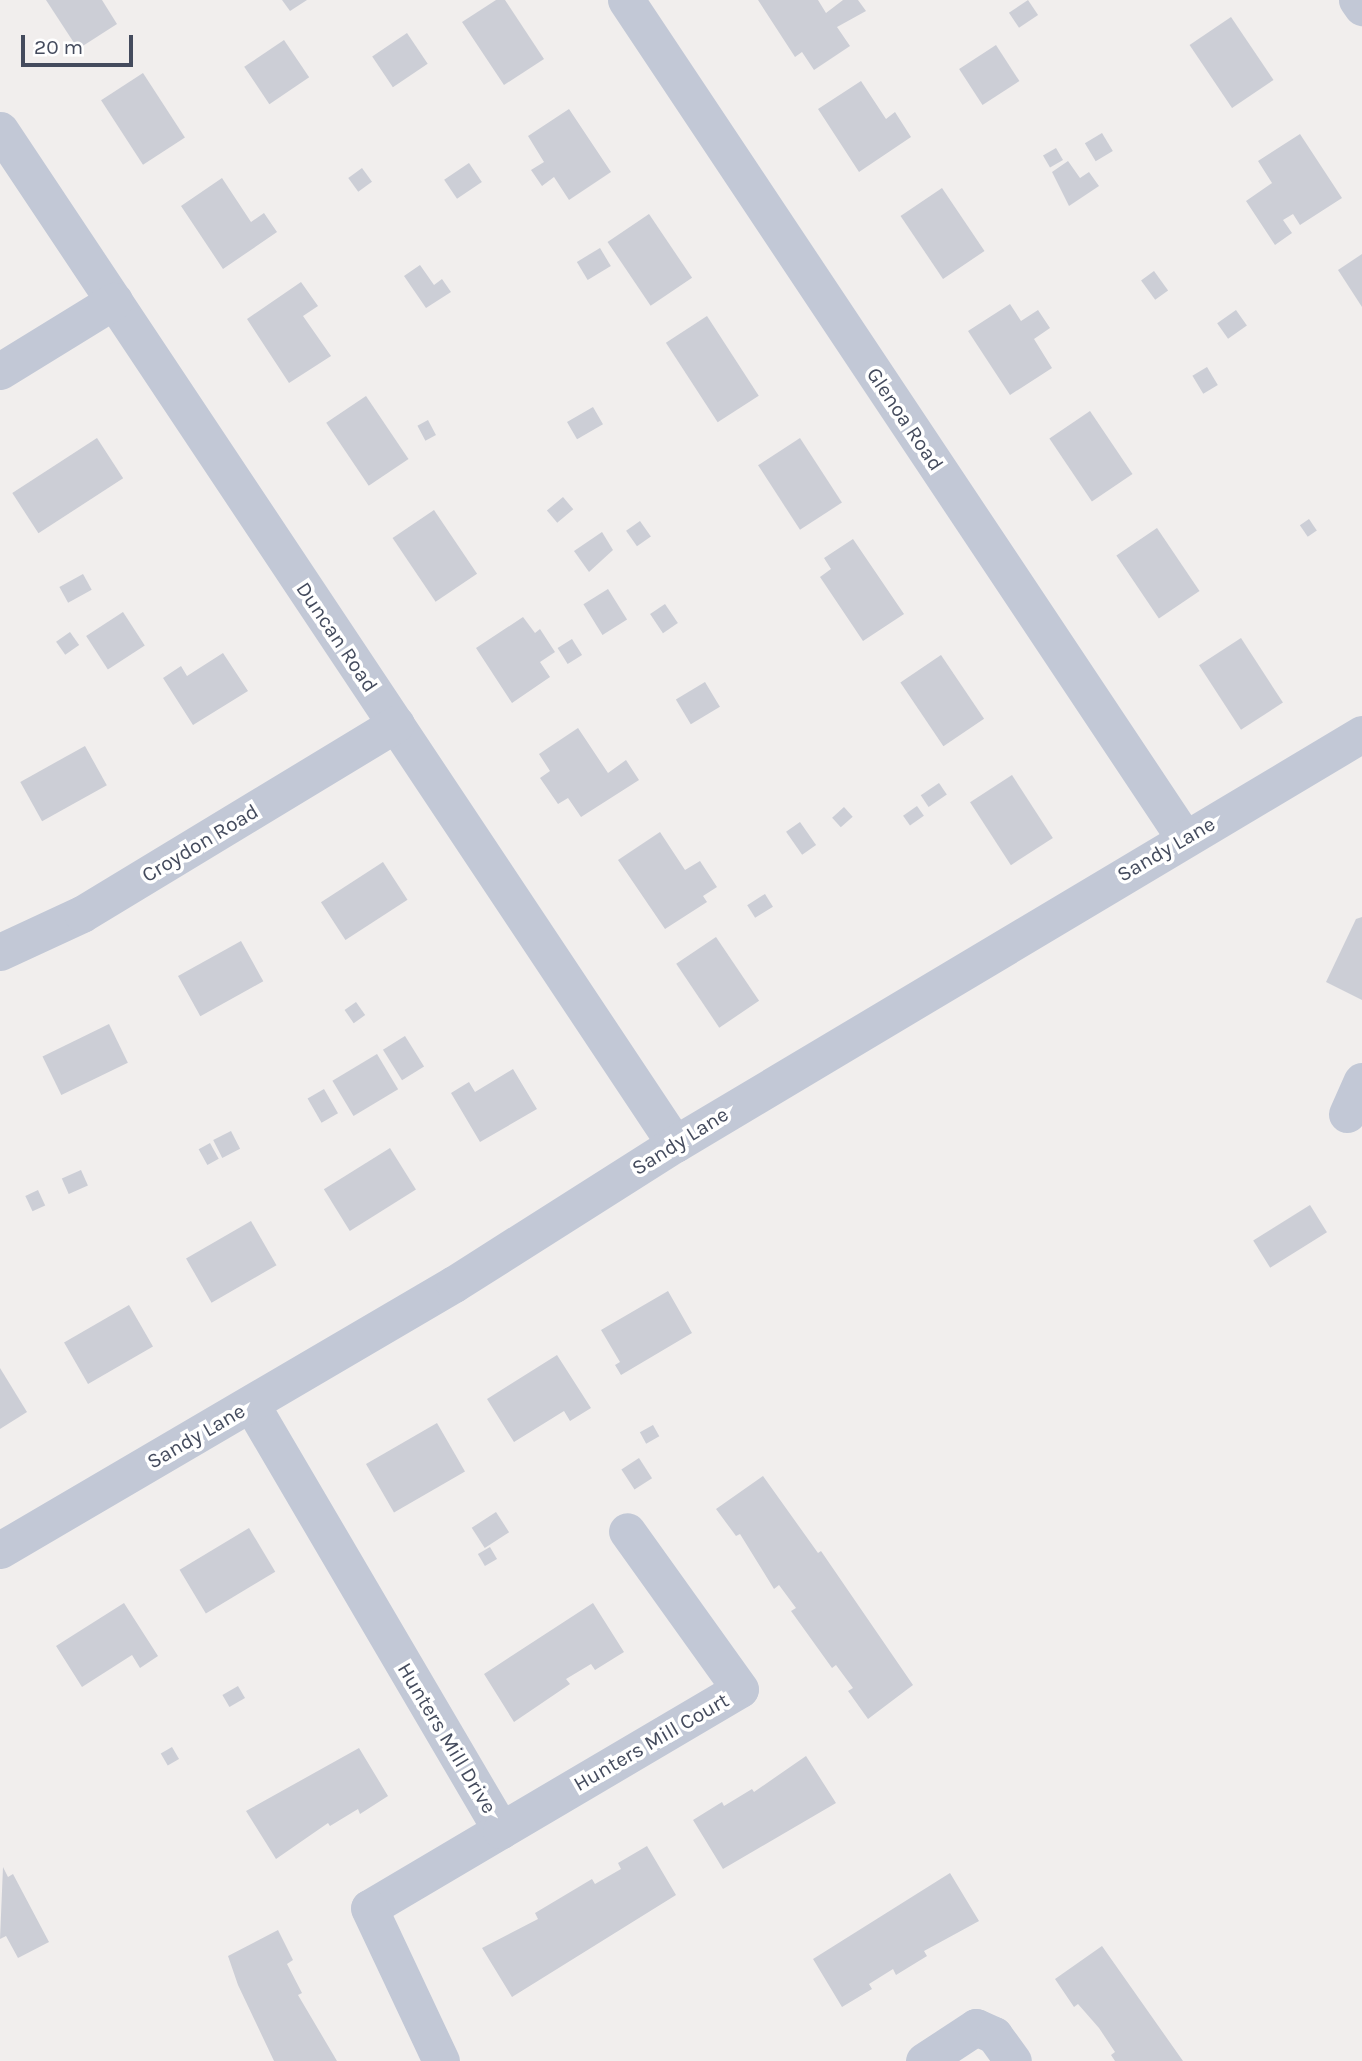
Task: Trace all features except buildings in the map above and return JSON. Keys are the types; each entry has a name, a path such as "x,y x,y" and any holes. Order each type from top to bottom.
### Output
{"street":[{"name":"Glenoa Road","path":"626,0 1185,838"},
{"path":"1357,0 1362,7"},
{"name":"Duncan Road","path":"0,130 675,1144"},
{"path":"0,371 114,301"},
{"name":"Croydon Road","path":"0,952 82,914 396,724"},
{"name":"Sandy Lane","path":"0,1550 454,1284 675,1144 1362,734"},
{"name":"Hunters Mill Drive","path":"251,1404 501,1830 369,1908 441,2061"},
{"name":"Hunters Mill Court","path":"501,1830 740,1689 627,1531"},
{"path":"924,2061 976,2026 994,2035 1013,2061"}]}
